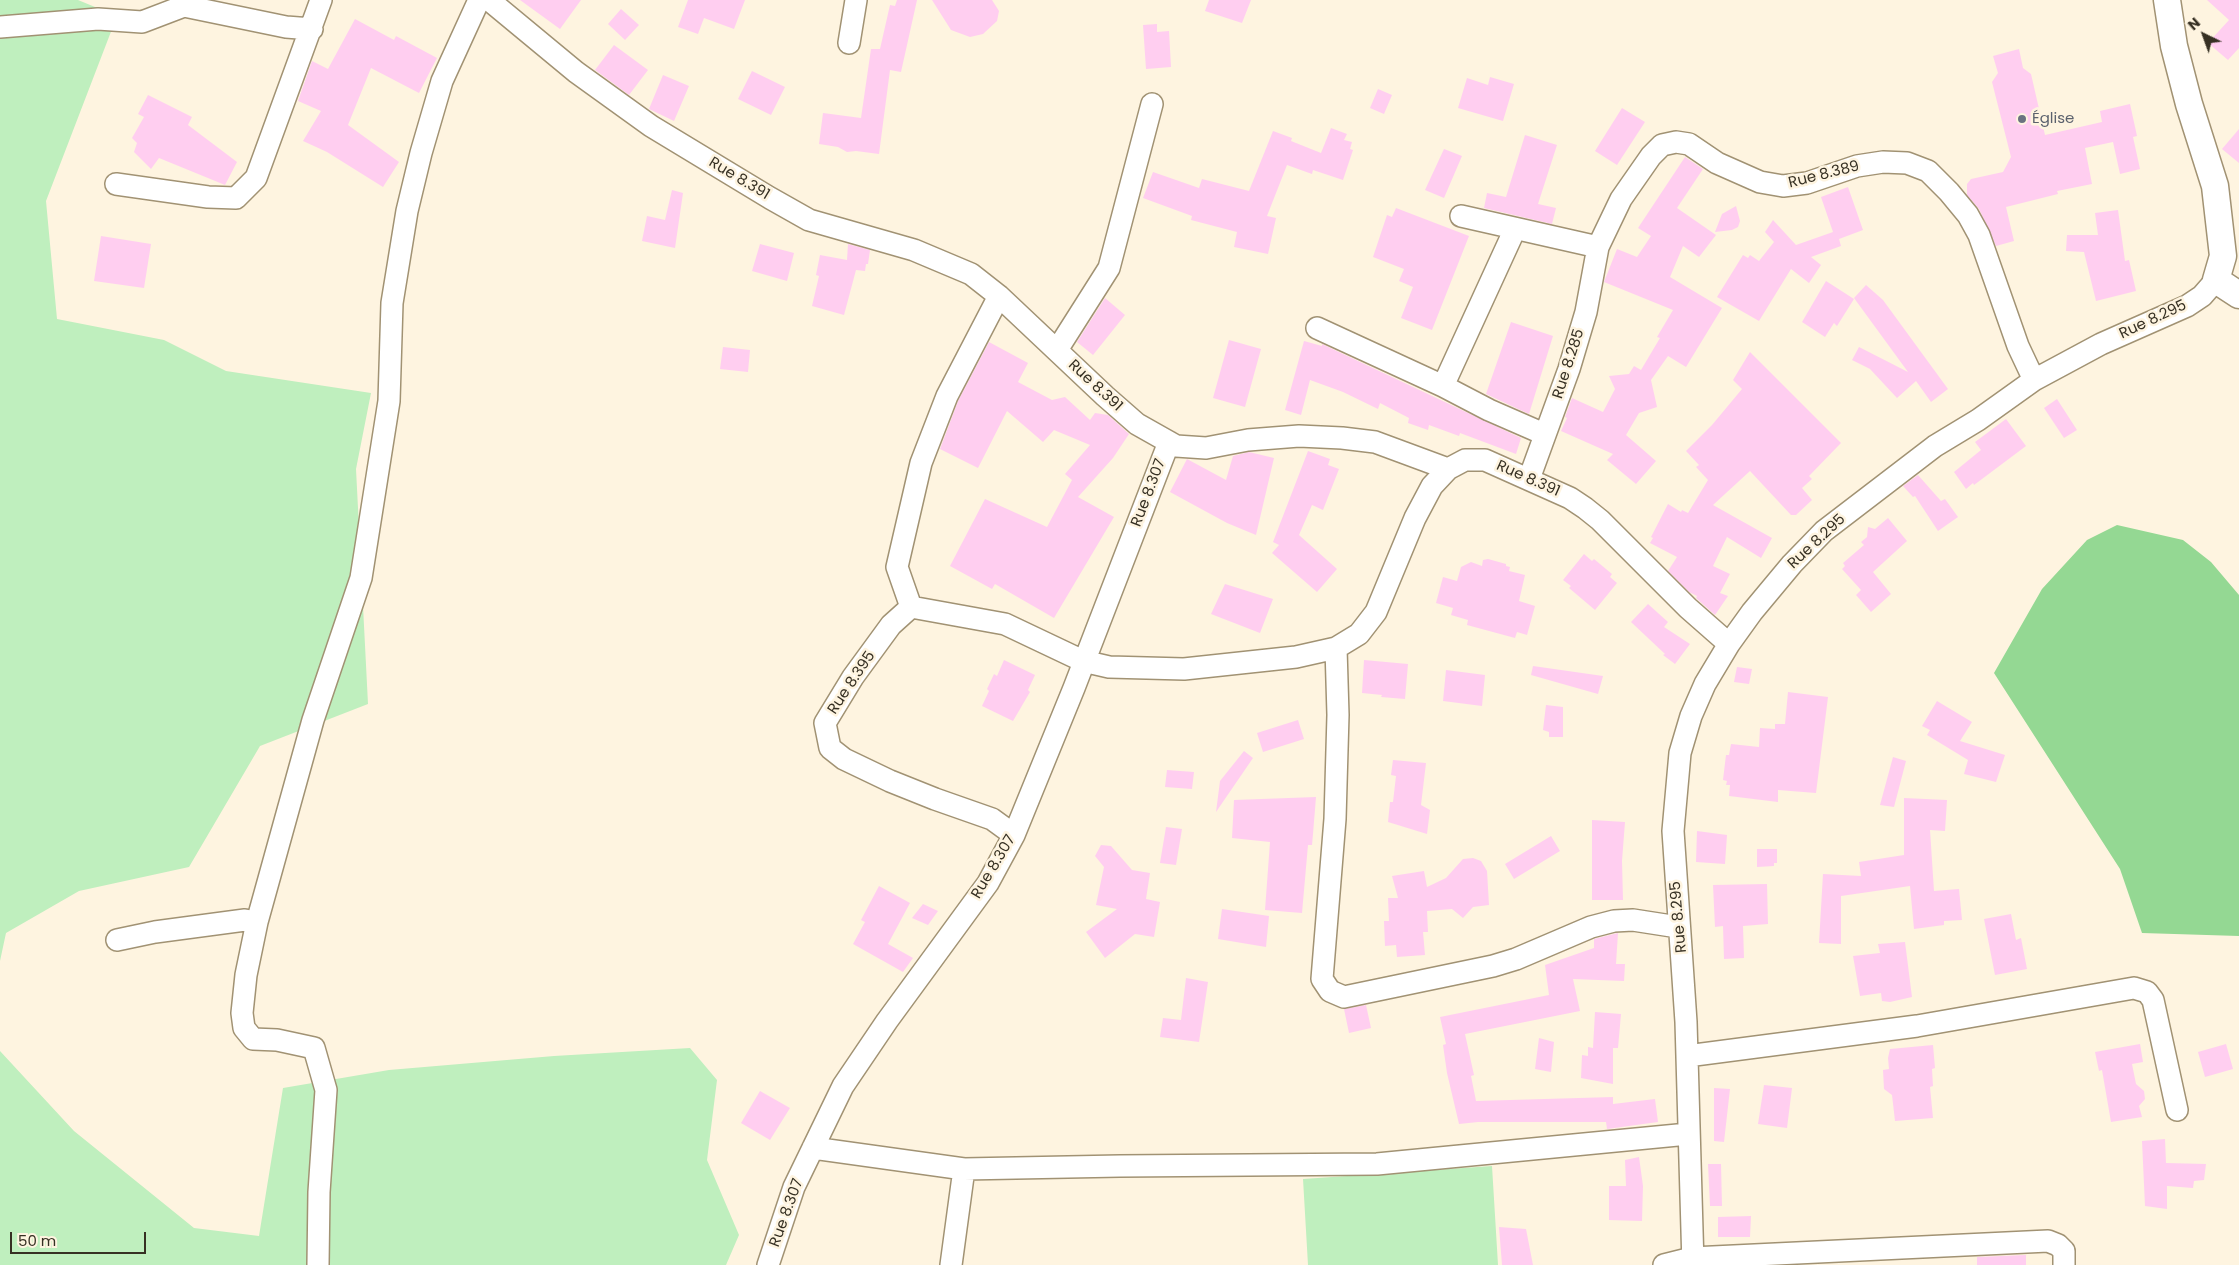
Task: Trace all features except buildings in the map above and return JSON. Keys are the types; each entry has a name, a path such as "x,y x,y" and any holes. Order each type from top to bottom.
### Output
{"street":[{"path":"116,184 208,197 236,198 256,178 312,29 320,0"},
{"path":"318,1265 319,1192 326,1090 314,1048 277,1040 253,1039 244,1028 242,1013 246,975 256,922 310,729 361,578 387,410 392,303 407,211 421,153 442,81 479,0"},
{"name":"Rue 8.391","path":"489,0 576,72 651,126 770,198 810,220 867,235 941,260 971,274 999,296 1137,424 1176,446 1206,448 1248,440 1282,437 1342,438 1375,442 1448,469 1465,460 1486,460 1570,498 1600,520 1688,608 1729,644"},
{"path":"849,43 856,0"},
{"name":"Rue 8.295","path":"1693,1261 1684,980 1678,927 1673,831 1680,753 1691,716 1705,684 1729,644 1771,587 1824,531 1935,446 1978,420 2034,380 2101,344 2187,306 2202,296 2216,280 2223,256 2215,186 2189,104 2174,46 2167,0"},
{"path":"0,27 98,19 142,22 185,3 286,28 312,29"},
{"path":"1057,350 1109,268 1152,104"},
{"name":"Rue 8.389","path":"1598,247 1621,199 1650,156 1662,145 1676,142 1689,144 1717,162 1760,182 1783,186 1807,182 1857,166 1882,162 1907,163 1928,171 1968,215 1979,235 2018,346 2034,380"},
{"path":"1461,216 1598,247"},
{"path":"1443,386 1515,229"},
{"name":"Rue 8.285","path":"1529,479 1544,434 1570,369 1586,312 1598,247"},
{"path":"2216,280 2239,295"},
{"path":"999,296 947,396 921,463 897,567 910,607 1005,624 1083,661 1109,667 1184,669 1296,657 1336,648 1359,634 1376,612 1415,518 1432,486 1448,469"},
{"path":"1317,328 1443,386 1489,410 1544,434"},
{"name":"Rue 8.307","path":"768,1265 794,1187 843,1086 887,1021 988,883 1014,835 1169,442"},
{"name":"Rue 8.395","path":"910,607 891,626 864,662 825,724 830,748 844,759 890,781 934,800 992,819 1014,835"},
{"path":"1336,648 1338,715 1335,819 1322,979 1330,991 1344,997 1492,966 1591,927 1614,921 1633,920 1678,927"},
{"path":"117,940 155,932 245,920 256,922"},
{"path":"1687,1056 1918,1026 2134,988 2147,992 2153,1000 2177,1110"},
{"path":"813,1148 964,1169 1377,1164 1688,1134"},
{"path":"951,1265 964,1169"},
{"path":"1664,1265 1693,1261 2048,1241 2058,1244 2064,1251 2064,1265"}],"green space":[{"path":"0,0 78,0 117,16 46,201 57,319 164,340 226,371 371,393 356,469 368,704 260,746 189,867 79,891 6,933 0,961"},
{"path":"2117,525 2183,540 2211,562 2239,595 2239,936 2142,933 2120,869 1994,673 2042,589 2087,540"},
{"path":"690,1048 717,1080 707,1160 739,1235 726,1265 0,1265 0,1051 74,1131 194,1228 259,1236 283,1088 389,1070 554,1056"},
{"path":"1492,1166 1498,1265 1308,1265 1303,1179"}],"place":[{"name":"Église","path":"2022,119"}]}
